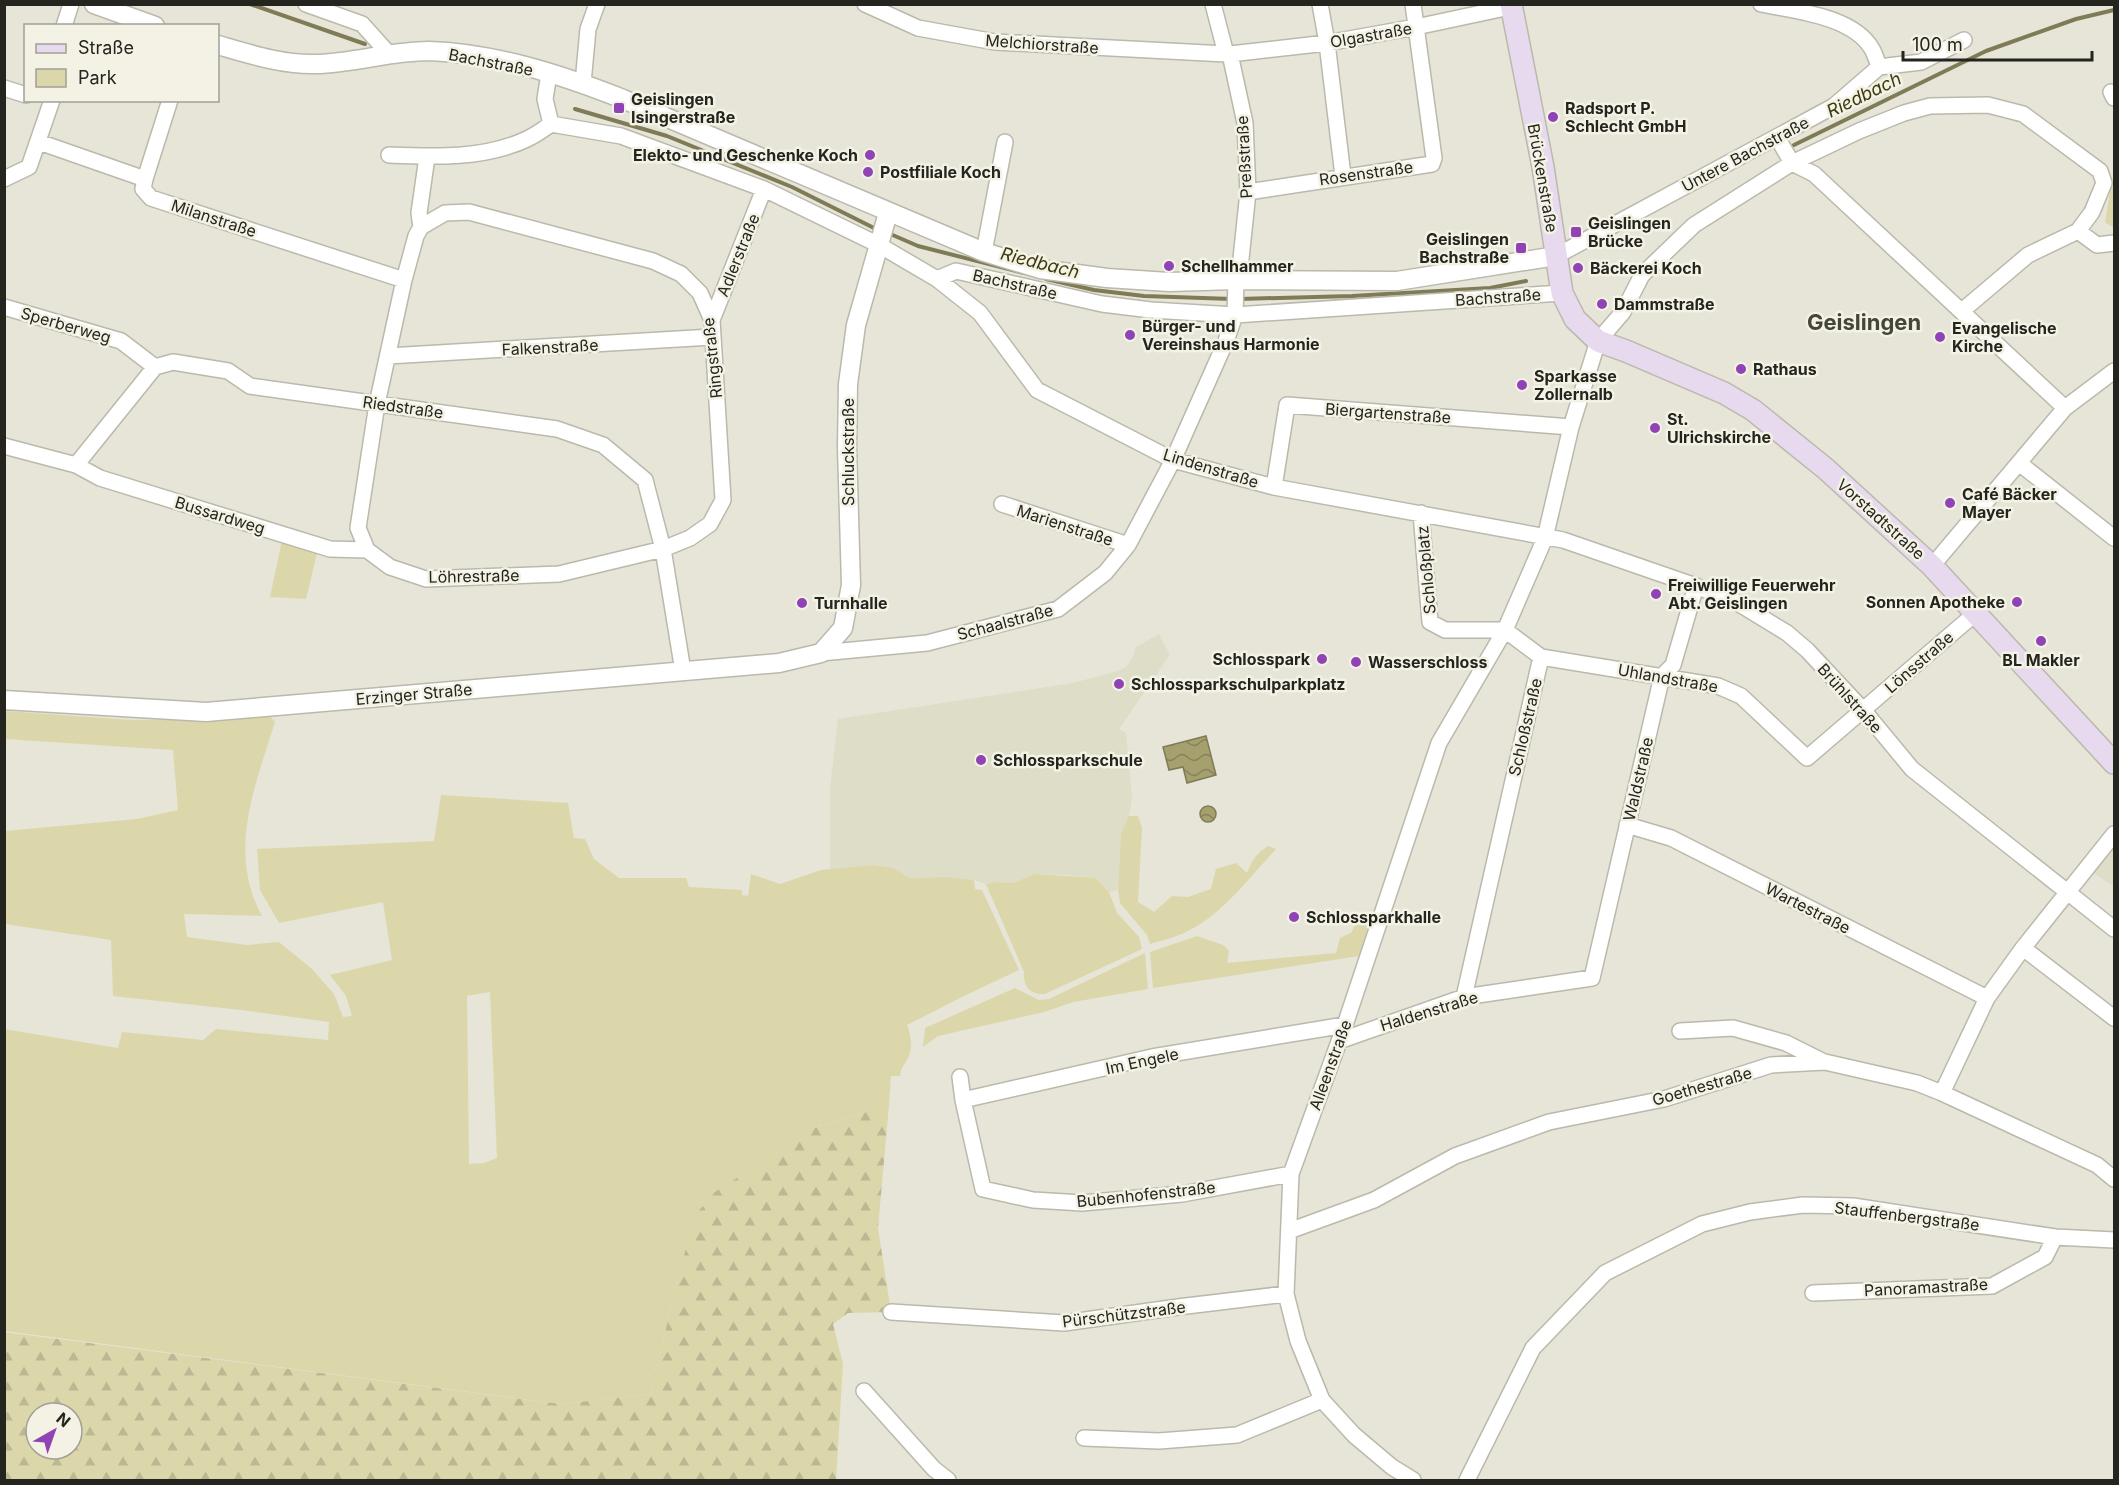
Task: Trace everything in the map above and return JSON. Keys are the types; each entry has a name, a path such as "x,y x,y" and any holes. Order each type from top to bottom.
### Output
{"main road":[{"name":"Brückenstraße","path":"1511,6 1543,167 1562,293 1575,319 1598,341"},
{"name":"Vorstadtstraße","path":"1598,341 1724,393 1753,410 1826,469 1932,566 2115,763"}],"street":[{"path":"65,24 71,4"},
{"path":"94,4 149,24"},
{"path":"306,4 362,24 389,54"},
{"path":"583,83 588,29 597,4"},
{"name":"Melchiorstraße","path":"865,4 918,28 995,42 1228,54"},
{"name":"Preßstraße","path":"1214,4 1245,123 1248,192 1235,299"},
{"path":"1320,4 1327,43 1342,176"},
{"name":"Rosenstraße","path":"1248,192 1432,164 1434,158 1413,4"},
{"path":"1761,4 1818,16 1850,27 1872,48 1879,67 1921,62 1964,40"},
{"name":"Olgastraße","path":"1228,54 1327,43 1416,27 1511,6"},
{"name":"Bachstraße","path":"219,45 279,60 314,64 427,51 464,54 509,62 583,83 713,136 884,230 937,279 956,271 1104,291 1169,282 1235,299 1562,293"},
{"name":"Untere Bachstraße","path":"1556,256 1834,106 1879,67"},
{"name":"Bachstraße","path":"549,74 545,99 551,124 621,136 884,230 984,252 1104,291 1151,310 1397,281 1556,256"},
{"path":"4,88 24,93"},
{"path":"4,179 29,167 39,142 50,102"},
{"path":"39,142 146,179 169,102"},
{"path":"1505,630 1545,537 1571,427 1598,341 1623,312 1642,275 1694,225 1792,163 1859,131 1904,113 1930,106 1988,105 2023,114 2100,171 2104,183 2092,212 2078,231 2028,255 1962,310"},
{"path":"389,155 427,157 471,154 500,149 528,138 551,124"},
{"path":"1777,137 1792,163 1814,174 2065,408"},
{"path":"984,252 1005,142"},
{"path":"367,550 357,528 377,404 404,280 416,236 421,227 419,213 427,157"},
{"name":"Milanstraße","path":"146,179 143,189 151,198 404,280"},
{"name":"Adlerstraße","path":"712,320 764,189"},
{"name":"Ringstraße","path":"421,227 445,213 470,212 653,261 681,274 700,293 712,320 723,500 710,524 690,538 663,549"},
{"name":"Schluckstraße","path":"821,653 843,628 851,585 847,447 848,384 856,325 884,230"},
{"path":"2078,231 2097,245 2115,243"},
{"name":"Lindenstraße","path":"937,279 980,313 1038,390 1173,460 1274,487 1545,537"},
{"name":"Schaalstraße","path":"821,653 927,643 1058,609 1105,573 1128,545 1173,460 1226,341 1235,299"},
{"name":"Sperberweg","path":"4,307 122,341 155,367"},
{"name":"Falkenstraße","path":"388,356 712,337"},
{"name":"Riedstraße","path":"155,367 173,362 228,371 250,386 557,429 603,445 645,480 663,549 683,671"},
{"path":"4,446 76,465 155,367"},
{"path":"1932,566 2065,408 2112,377"},
{"name":"Biergartenstraße","path":"1274,487 1287,405 1571,427"},
{"path":"2019,463 2115,538"},
{"name":"Bussardweg","path":"76,465 100,478 330,549 367,550"},
{"name":"Marienstraße","path":"1002,504 1128,545"},
{"name":"Schloßplatz","path":"1421,513 1431,622 1445,630 1505,630"},
{"name":"Brühlstraße","path":"1545,537 1563,540 1696,586 1738,603 1787,633 1807,650 1864,711 1912,769 2115,929"},
{"name":"Löhrestraße","path":"367,550 390,567 426,579 559,574 663,549"},
{"name":"Waldstraße","path":"1592,978 1662,676 1673,665 1696,586"},
{"name":"Lönsstraße","path":"1807,758 1977,612"},
{"name":"Schloßstraße","path":"1464,997 1541,657 1505,630"},
{"name":"Alleenstraße","path":"1413,1480 1392,1467 1354,1435 1322,1400 1298,1341 1286,1294 1291,1174 1345,1025 1438,743 1505,630"},
{"name":"Erzinger Straße","path":"4,700 206,712 779,663 821,653"},
{"name":"Uhlandstraße","path":"1541,657 1718,686 1741,696 1807,758"},
{"name":"Wartestraße","path":"1627,825 1671,838 1987,998"},
{"path":"1942,1093 1987,998 2023,948 2115,834"},
{"path":"2023,948 2115,1018"},
{"name":"Haldenstraße","path":"1339,1041 1464,997 1592,978"},
{"name":"Im Engele","path":"963,1100 1152,1057 1345,1025"},
{"path":"1680,1031 1733,1028 1786,1043 1825,1062"},
{"name":"Goethestraße","path":"1289,1231 1374,1200 1455,1156 1549,1122 1664,1099 1772,1065 1825,1062 1917,1083 2097,1166 2115,1179"},
{"path":"960,1077 963,1100"},
{"name":"Bubenhofenstraße","path":"963,1100 983,1188 1033,1200 1082,1203 1171,1195 1291,1174"},
{"name":"Stauffenbergstraße","path":"1467,1480 1533,1348 1605,1273 1702,1224 1750,1212 1803,1205 1853,1206 2055,1237 2115,1240"},
{"name":"Panoramastraße","path":"1813,1293 1992,1286 2044,1257 2055,1237"},
{"name":"Pürschützstraße","path":"891,1312 1064,1323 1178,1306 1286,1294"},
{"path":"864,1391 929,1475 948,1480"},
{"path":"1084,1438 1159,1441 1237,1435 1322,1400"}],"shaded area":[{"name":"Schlossparkschule","path":"1159,634 1170,655 1119,729 1126,733 1132,798 1129,816 1121,833 1118,890 1109,892 1096,878 1064,875 1034,874 1013,883 986,884 974,880 946,877 910,878 893,868 874,865 830,870 830,788 838,719 1073,683 1118,671 1127,666 1136,647"},
{"path":"2114,843 2114,887 2091,871"}],"green space":[{"path":"2111,186 2114,188 2114,228 2105,222"},
{"path":"282,540 318,549 306,599 270,597"},
{"path":"5,711 132,720 197,719 268,714 275,722 253,795 245,843 246,868 252,892 262,916 184,914 187,937 247,945 279,942 312,969 334,994 343,1017 352,1016 346,996 330,975 392,960 383,902 279,923 260,890 257,849 434,841 441,795 568,803 574,838 585,839 594,859 619,878 686,878 689,887 742,890 742,895 748,896 751,874 780,884 821,870 874,865 893,868 910,878 946,877 974,880 975,889 982,890 1019,970 907,1025 911,1050 900,1076 891,1076 889,1105 814,1128 677,1280 651,1394 561,1404 5,1331 4,1029 118,1048 122,1032 203,1040 216,1029 328,1040 329,1022 113,996 111,940 5,924 5,831 137,819 178,810 173,750 5,739","holes":["490,992 497,1158 484,1163 469,1164 467,996"]},
{"path":"1129,816 1138,816 1142,828 1138,902 1154,912 1172,896 1188,897 1211,889 1216,869 1236,863 1247,873 1261,851 1268,846 1276,849 1233,897 1209,918 1182,934 1150,944 1147,935 1120,903 1118,890 1121,833"},
{"path":"1034,874 1096,878 1109,892 1117,913 1139,937 1142,949 1045,994 1035,993 1028,989 1024,972 986,884 1013,883"},
{"path":"1370,921 1359,956 1153,988 1150,952 1197,936 1223,945 1229,951 1227,963 1336,953 1340,938 1351,933 1355,925"},
{"path":"1145,953 1148,989 1073,1002 1044,1012 938,1036 923,1047 925,1028 1015,988 1039,1000 1049,999"},
{"path":"889,1105 878,1228 891,1312 848,1313 833,1324 843,1364 836,1480 5,1480 4,1332 561,1404 651,1394 677,1280 696,1214 715,1192 814,1128"}],"water":[{"path":"1206,736 1216,775 1187,783 1183,767 1169,770 1163,747"},
{"path":"1208,806 1214,808 1216,814 1214,820 1208,822 1202,820 1200,814 1202,808"}],"waterway":[{"name":"Riedbach","path":"250,4 365,44"},
{"name":"Riedbach","path":"1794,145 1986,51 2076,19 2114,10"},
{"name":"Riedbach","path":"575,109 667,136 792,187 878,230"},
{"name":"Riedbach","path":"888,233 918,246 1024,273"},
{"name":"Riedbach","path":"1046,279 1094,290 1144,296 1232,299"},
{"name":"Riedbach","path":"1239,299 1352,296 1490,288 1526,281"}],"place":[{"name":"Geislingen Isingerstraße","path":"619,108"},
{"name":"Radsport P. Schlecht GmbH","path":"1553,117"},
{"name":"Elekto- und Geschenke Koch","path":"870,155"},
{"name":"Postfiliale Koch","path":"868,172"},
{"name":"Geislingen Brücke","path":"1576,232"},
{"name":"Geislingen Bachstraße","path":"1521,248"},
{"name":"Schellhammer","path":"1169,266"},
{"name":"Bäckerei Koch","path":"1578,268"},
{"name":"Dammstraße","path":"1602,304"},
{"name":"Bürger- und Vereinshaus Harmonie","path":"1130,335"},
{"name":"Evangelische Kirche","path":"1940,337"},
{"name":"Rathaus","path":"1741,369"},
{"name":"Sparkasse Zollernalb","path":"1522,385"},
{"name":"St. Ulrichskirche","path":"1655,428"},
{"name":"Café Bäcker Mayer","path":"1950,503"},
{"name":"Freiwillige Feuerwehr Abt. Geislingen","path":"1656,594"},
{"name":"Sonnen Apotheke","path":"2017,602"},
{"name":"Turnhalle","path":"802,603"},
{"name":"BL Makler","path":"2041,641"},
{"name":"Schlosspark","path":"1322,659"},
{"name":"Wasserschloss","path":"1356,662"},
{"name":"Schlossparkschulparkplatz","path":"1119,684"},
{"name":"Schlossparkschule","path":"981,760"},
{"name":"Schlossparkhalle","path":"1294,917"}],"district":[{"name":"Geislingen","path":"1864,322"}]}
